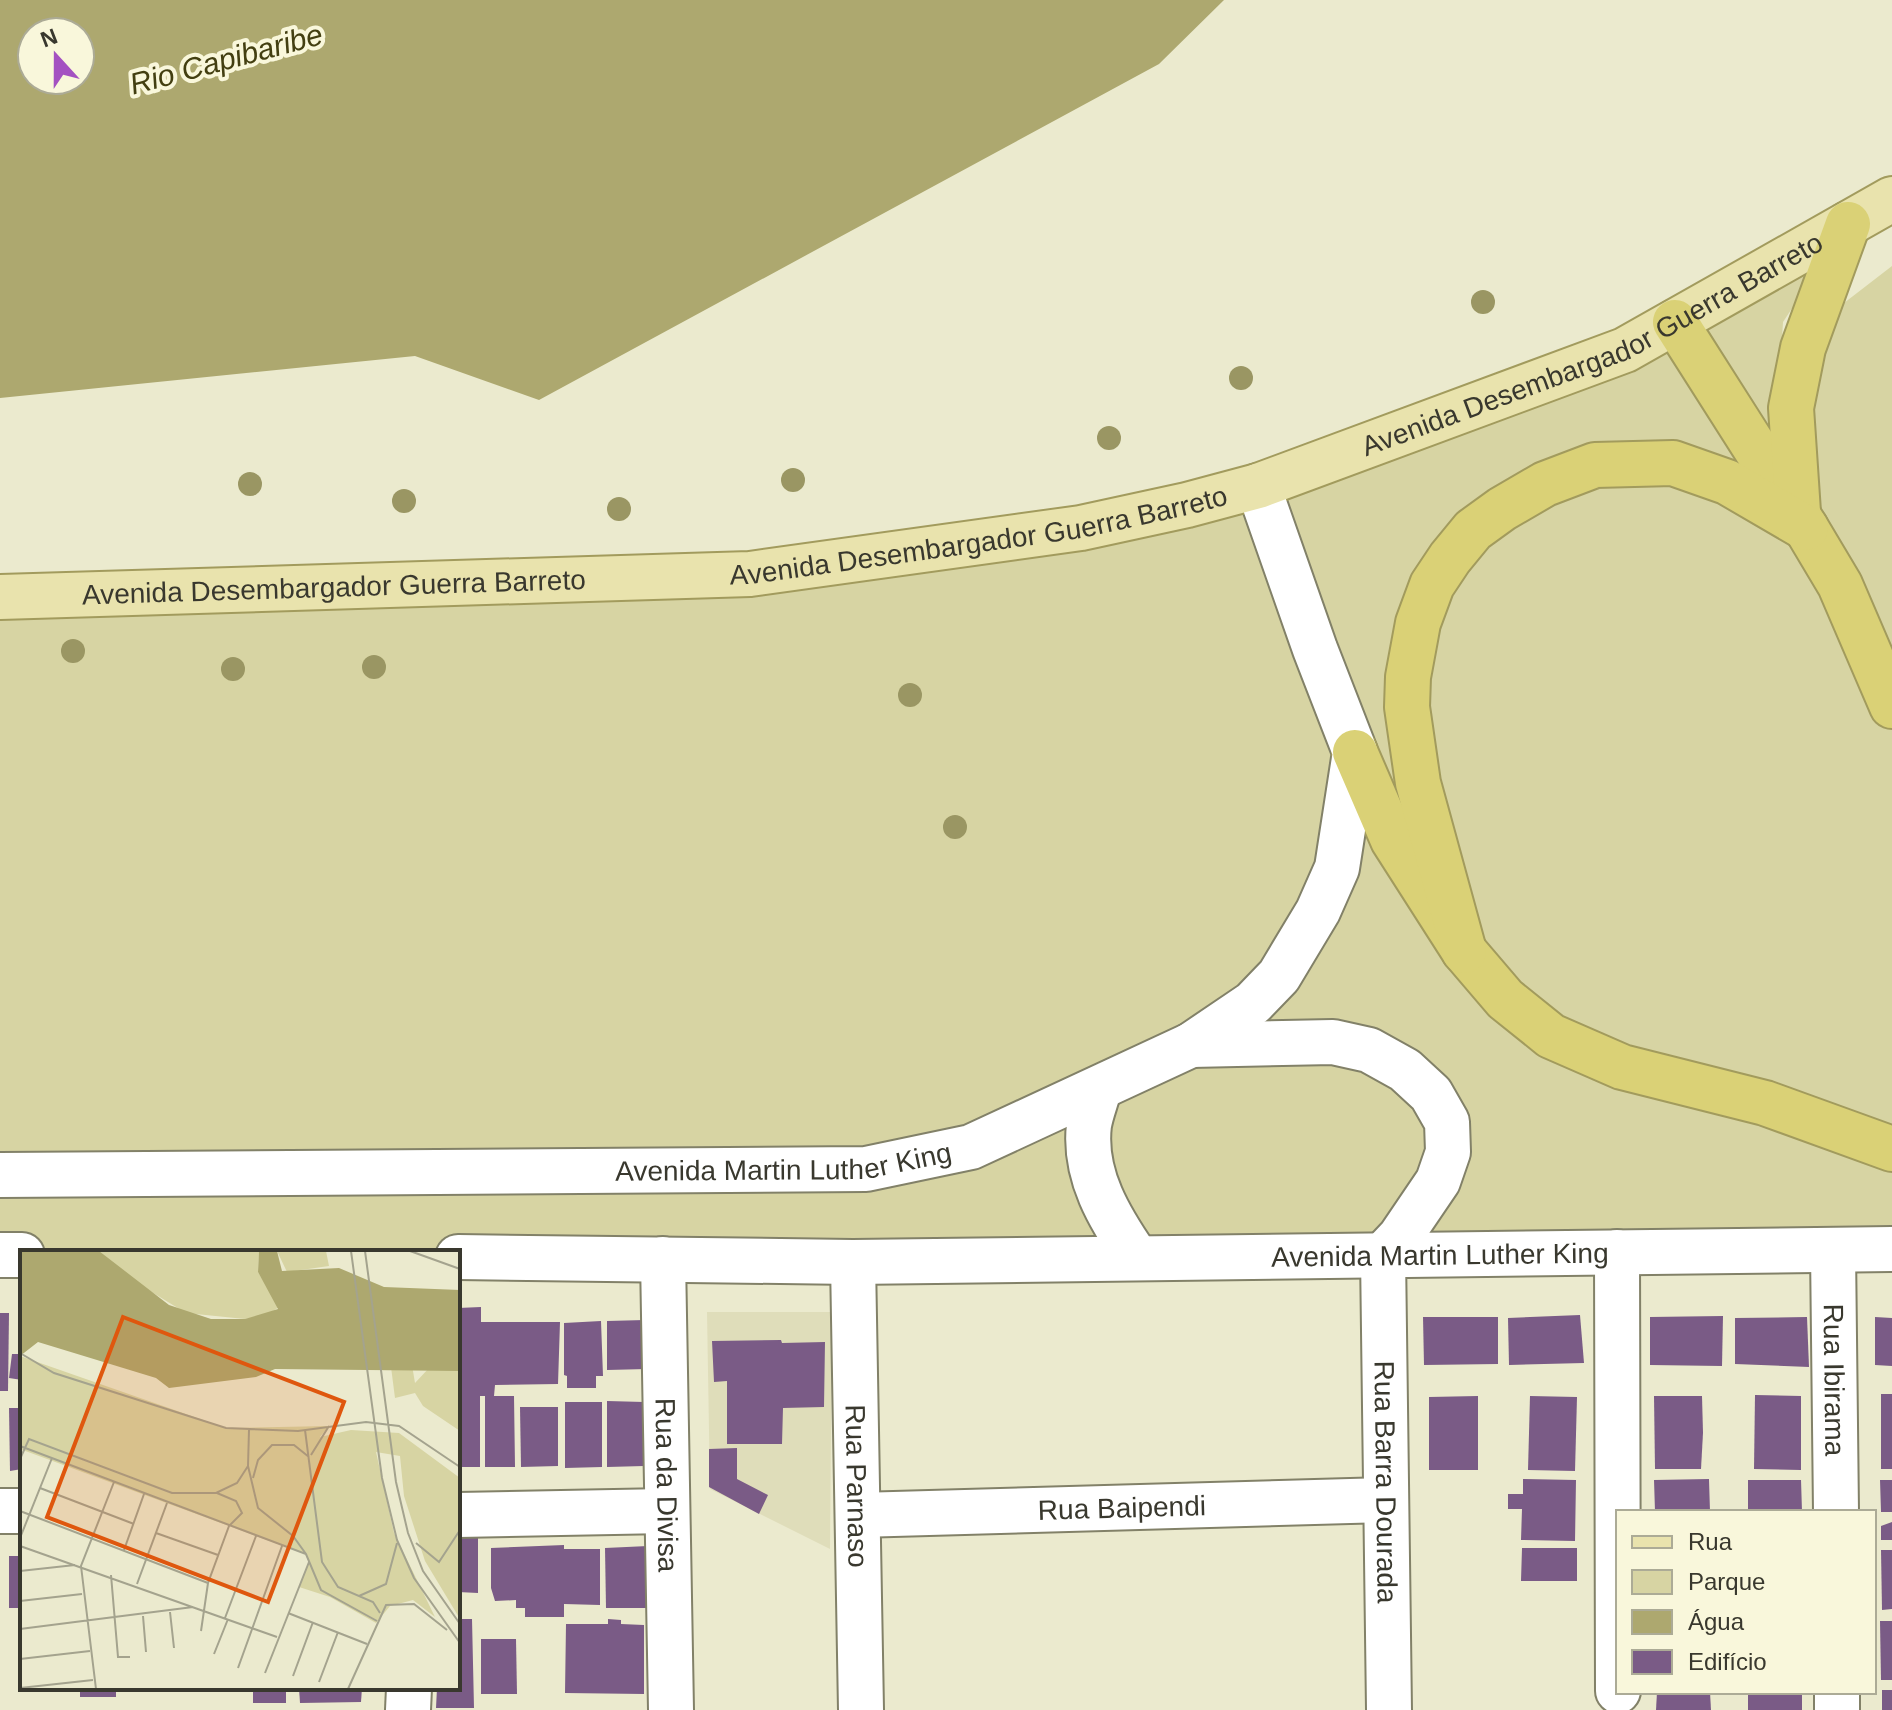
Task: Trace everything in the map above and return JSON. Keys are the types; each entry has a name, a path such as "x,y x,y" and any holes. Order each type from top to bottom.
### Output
{"highway":[{"path":"1802,521 1791,408 1803,348 1848,224"},
{"path":"1675,322 1840,585 1892,706"},
{"path":"1464,951 1418,783 1407,707 1408,677 1418,623 1432,585 1450,558 1473,530 1502,509 1545,484 1595,465 1673,463 1727,482 1802,521"},
{"path":"1355,752 1393,840 1464,951 1505,999 1551,1036 1622,1067 1765,1103 1892,1149"}],"main road":[{"name":"Avenida Desembargador Guerra Barreto","path":"0,597 750,574 1081,528 1258,486 1625,350 1892,199"}],"street":[{"path":"1258,486 1355,752"},
{"name":"Avenida Martin Luther King","path":"0,1175 866,1169 971,1147 1191,1045 1253,1003 1279,976 1318,911 1337,868 1355,752"},
{"path":"1191,1045 1333,1042 1369,1050 1405,1070 1431,1094 1447,1122 1448,1152 1438,1181 1400,1237 1383,1255"},
{"path":"1099,1089 1089,1125 1094,1175 1101,1199 1137,1258"},
{"name":"Avenida Martin Luther King","path":"460,1257 853,1262 1892,1249"},
{"name":"Rua Ibirama","path":"1833,1250 1836,1510"},
{"path":"1617,1252 1618,1510"},
{"name":"Rua Barra Dourada","path":"1383,1255 1389,1710"},
{"name":"Rua da Divisa","path":"663,1259 671,1710"},
{"name":"Rua Parnaso","path":"853,1262 861,1710"},
{"name":"Rua Baipendi","path":"858,1515 1386,1500"},
{"path":"460,1515 667,1511"},
{"path":"408,1710 409,1690"}],"shaded area":[{"path":"707,1312 832,1312 830,1549 710,1489"}],"green space":[{"path":"1848,224 1783,322 1779,386 1809,330 1892,266 1892,688 1806,528 1892,706 1892,1249 20,1250 0,1255 0,598 750,574 1351,457"}],"water":[{"name":"Rio Capibaribe","path":"0,0 1224,0 1159,64 539,400 415,356 0,398"}],"building":[{"path":"481,1307 481,1322 560,1322 558,1384 495,1385 494,1396 514,1396 515,1467 485,1467 485,1396 480,1396 480,1467 460,1467 460,1308"},
{"path":"0,1313 9,1313 8,1391 0,1391"},
{"path":"1580,1315 1584,1363 1509,1365 1508,1318"},
{"path":"1723,1316 1722,1366 1650,1365 1650,1317"},
{"path":"1423,1317 1498,1317 1498,1364 1424,1365"},
{"path":"1807,1317 1809,1367 1735,1364 1735,1318"},
{"path":"1875,1317 1892,1318 1892,1366 1875,1365"},
{"path":"645,1320 647,1369 607,1370 607,1321"},
{"path":"601,1321 603,1376 596,1376 596,1388 567,1388 564,1323"},
{"path":"781,1340 782,1343 825,1342 824,1407 783,1408 782,1444 727,1444 727,1381 714,1382 712,1341"},
{"path":"12,1354 20,1354 20,1380 9,1378"},
{"path":"1881,1394 1892,1394 1892,1469 1881,1469"},
{"path":"1755,1395 1801,1396 1801,1470 1754,1469"},
{"path":"1478,1396 1478,1470 1429,1470 1429,1397"},
{"path":"1530,1396 1577,1397 1575,1471 1528,1470"},
{"path":"1654,1396 1702,1396 1701,1469 1655,1469"},
{"path":"607,1401 644,1402 644,1466 607,1467"},
{"path":"565,1402 602,1402 602,1467 565,1468"},
{"path":"520,1407 558,1407 558,1466 521,1467"},
{"path":"9,1408 20,1408 20,1469 10,1471"},
{"path":"737,1448 737,1479 768,1495 759,1514 709,1487 709,1449"},
{"path":"1523,1479 1576,1480 1575,1541 1521,1540 1522,1509 1508,1509 1508,1494 1523,1494"},
{"path":"1709,1479 1710,1510 1655,1510 1654,1480"},
{"path":"1748,1480 1801,1480 1802,1510 1748,1510"},
{"path":"1880,1480 1892,1480 1892,1512 1881,1512"},
{"path":"1892,1522 1892,1540 1881,1540 1881,1526"},
{"path":"478,1533 478,1593 460,1592 460,1534"},
{"path":"564,1545 564,1549 600,1549 600,1605 564,1604 564,1617 525,1617 525,1608 516,1608 516,1600 495,1601 491,1588 491,1548"},
{"path":"648,1546 648,1608 606,1608 605,1548"},
{"path":"1522,1548 1577,1548 1577,1581 1521,1581"},
{"path":"1881,1550 1892,1550 1892,1609 1882,1610"},
{"path":"9,1556 20,1556 20,1608 9,1608"},
{"path":"460,1619 472,1619 474,1708 436,1708 437,1690 460,1690"},
{"path":"608,1619 621,1620 621,1624 644,1625 644,1694 565,1693 566,1624 608,1624"},
{"path":"1880,1621 1892,1621 1892,1680 1881,1680"},
{"path":"481,1639 516,1639 517,1694 481,1694"},
{"path":"80,1690 116,1690 116,1697 80,1697"},
{"path":"253,1690 286,1690 286,1703 253,1703"},
{"path":"299,1690 362,1690 361,1702 300,1703"},
{"path":"1882,1690 1892,1690 1892,1710 1882,1710"},
{"path":"1657,1694 1710,1694 1711,1710 1656,1710"},
{"path":"1748,1694 1802,1694 1802,1710 1748,1710"}]}
